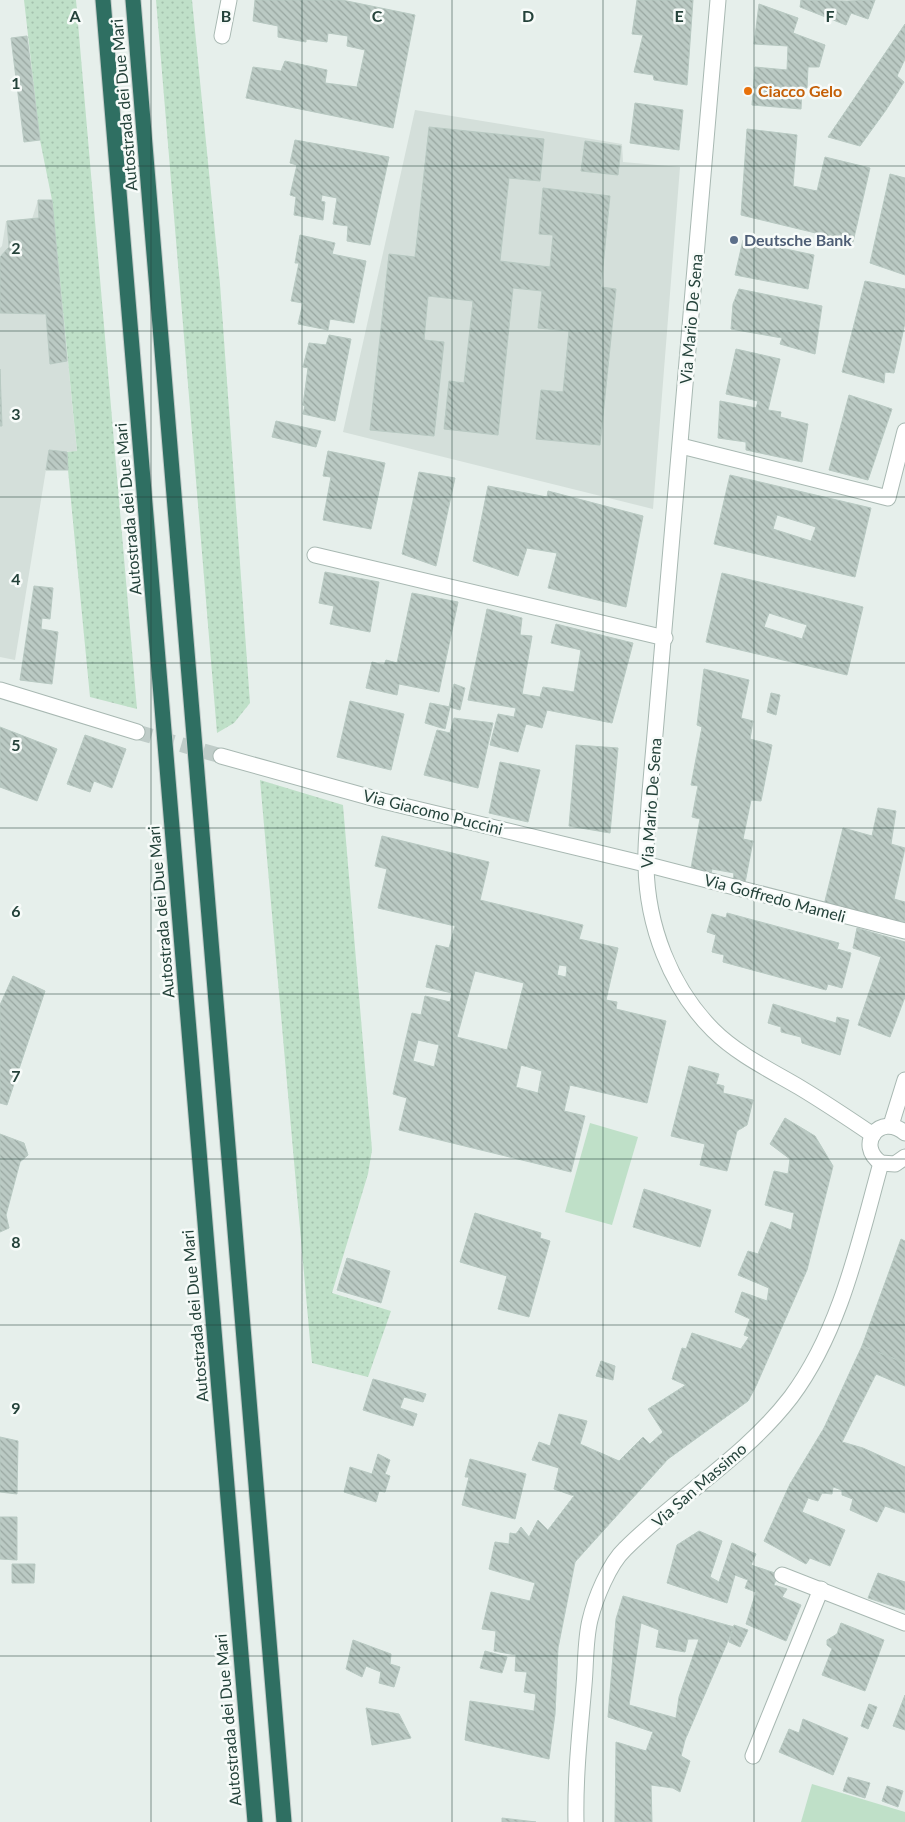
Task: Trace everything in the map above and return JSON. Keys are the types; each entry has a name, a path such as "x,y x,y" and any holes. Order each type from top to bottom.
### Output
{"highway":[{"name":"Autostrada dei Due Mari","path":"103,0 254,1822"},
{"name":"Autostrada dei Due Mari","path":"133,0 284,1822"}],"street":[{"path":"222,36 230,0"},
{"name":"Via Mario De Sena","path":"718,0 646,864 651,917 666,961 687,999 714,1031 750,1058 822,1101 873,1135"},
{"path":"680,446 888,498 905,431"},
{"path":"315,555 665,638"},
{"path":"0,690 137,732"},
{"name":"Via Giacomo Puccini","path":"221,756 383,801 646,864"},
{"name":"Via Goffredo Mameli","path":"646,864 905,931"},
{"path":"891,1125 905,1080"},
{"path":"905,1132 891,1125 877,1129 873,1135 870,1148 872,1154 881,1163 895,1164 905,1157"},
{"name":"Via San Massimo","path":"576,1822 575,1792 590,1621 602,1584 623,1550 767,1427 792,1395 816,1358 835,1314 855,1258 881,1163"},
{"path":"782,1575 905,1623"},
{"path":"753,1756 821,1589"}],"shaded area":[{"path":"415,110 622,144 623,162 680,167 653,509 343,432"},
{"path":"38,200 52,200 77,452 49,451 15,660 0,657 0,248 2,246 6,221 32,219"}],"green space":[{"path":"24,0 76,0 137,709 90,697 67,452 77,451 52,200 40,140"},
{"path":"156,0 192,0 220,284 250,703 234,723 217,733"},
{"path":"260,780 343,805 372,1150 368,1174 332,1293 391,1311 368,1377 312,1363"},
{"path":"590,1123 638,1137 612,1225 565,1212"},
{"path":"812,1784 905,1812 905,1822 801,1822"}],"building":[{"path":"255,0 342,0 415,15 393,128 246,98 253,67 281,71 285,61 327,70 325,83 357,87 365,50 347,46 348,36 328,33 327,42 306,39 306,42 278,37 278,26 253,21"},
{"path":"637,0 693,0 687,85 654,80 653,75 634,72 643,35 632,34"},
{"path":"801,0 875,0 868,19 851,13 846,25 800,7"},
{"path":"759,4 798,18 793,33 825,45 819,67 808,67 807,88 802,88 801,109 752,105 755,67 787,70 788,46 754,44"},
{"path":"905,24 905,59 897,76 904,82 886,110 860,146 828,137"},
{"path":"27,36 40,140 24,142 11,38"},
{"path":"635,103 683,110 679,150 630,143"},
{"path":"429,127 544,139 540,181 509,178 500,261 550,267 553,235 539,234 543,188 610,196 601,287 616,289 600,445 536,439 541,390 563,392 569,331 538,328 542,291 513,288 498,435 444,429 449,381 464,383 473,301 428,296 424,340 444,342 434,436 370,430 389,254 415,257"},
{"path":"747,129 797,135 793,186 817,191 825,157 870,168 853,242 741,215"},
{"path":"295,140 389,157 370,245 347,241 348,226 333,224 337,198 322,195 321,201 325,202 323,220 294,215 296,197 290,195 297,165 290,163"},
{"path":"585,141 621,146 618,175 581,171"},
{"path":"890,174 905,178 905,275 870,263"},
{"path":"38,200 52,200 67,361 50,364 46,314 0,313 0,257 9,247 7,221 39,218"},
{"path":"300,235 335,243 332,254 366,261 354,323 330,319 328,330 298,324 303,303 291,301 299,263 295,263"},
{"path":"743,240 814,255 808,289 735,275"},
{"path":"865,281 905,289 905,323 894,373 885,372 884,383 842,372"},
{"path":"739,289 822,306 815,354 780,344 782,338 731,329 733,304"},
{"path":"329,335 351,339 335,421 303,414 308,368 303,367 309,343 326,345"},
{"path":"736,349 780,359 768,410 781,412 780,417 808,424 802,462 746,450 746,442 718,438 720,401 756,408 758,401 726,394"},
{"path":"0,369 2,426 0,426"},
{"path":"849,395 892,409 868,480 829,470"},
{"path":"276,421 321,431 316,447 272,437"},
{"path":"49,450 67,452 68,470 46,470"},
{"path":"328,451 385,463 371,529 323,520 331,477 323,476"},
{"path":"419,472 455,478 436,566 402,554"},
{"path":"730,475 871,508 855,577 714,544","holes":["777,515 816,527 811,541 773,529"]},
{"path":"488,486 547,497 548,491 643,516 626,607 548,588 557,553 527,548 518,576 473,561"},
{"path":"325,572 379,582 370,632 330,624 334,606 319,603"},
{"path":"722,573 863,607 847,675 706,642","holes":["769,613 807,625 802,639 764,627"]},
{"path":"34,586 53,588 50,619 42,618 41,629 58,632 52,684 20,680"},
{"path":"412,593 458,602 439,692 399,684 397,695 366,688 372,662 384,665 386,660 397,663"},
{"path":"487,609 522,618 520,635 532,636 522,694 540,697 543,687 574,692 581,650 551,643 556,624 633,643 612,723 547,710 542,728 526,724 518,752 490,745 498,714 514,717 516,708 468,700"},
{"path":"704,669 749,680 741,718 753,721 750,739 772,745 761,801 751,800 743,839 753,841 745,883 733,880 734,873 712,869 711,874 691,868 700,819 692,817 698,786 691,785 702,727 697,725"},
{"path":"454,684 465,688 460,710 449,707"},
{"path":"771,693 780,695 776,715 767,712"},
{"path":"350,701 404,714 391,770 337,757"},
{"path":"430,703 450,707 445,729 425,723"},
{"path":"454,718 493,723 478,788 424,775 437,730 450,733"},
{"path":"0,727 57,749 37,801 0,787"},
{"path":"85,735 126,749 112,788 94,781 90,792 67,784"},
{"path":"576,745 618,748 610,833 569,826"},
{"path":"500,762 540,770 528,822 489,813"},
{"path":"878,808 896,811 891,844 905,848 894,899 905,902 905,926 824,905 843,828 872,836"},
{"path":"382,836 489,862 480,900 583,925 579,939 618,948 606,1000 617,1002 616,1009 666,1021 647,1103 570,1085 564,1111 585,1116 571,1172 399,1130 407,1098 393,1094 412,1013 421,1015 425,996 450,1002 452,993 426,987 436,945 449,948 455,926 378,908 387,869 375,866","holes":["559,965 567,966 566,977 557,975","475,971 524,983 507,1050 457,1037","418,1040 439,1045 434,1067 413,1061","521,1065 542,1071 538,1093 516,1087"]},
{"path":"727,913 839,943 837,949 851,953 842,988 828,984 826,990 723,962 724,955 712,952 716,935 707,932 712,914 726,918"},
{"path":"857,928 905,942 905,997 890,1037 858,1025 881,957 853,948"},
{"path":"13,976 45,991 7,1105 0,1103 0,1005"},
{"path":"773,1004 836,1023 837,1017 849,1020 840,1055 802,1043 801,1037 781,1032 781,1027 768,1023"},
{"path":"689,1066 719,1074 716,1084 724,1086 723,1093 753,1100 747,1125 737,1131 727,1171 700,1165 705,1144 671,1136"},
{"path":"785,1118 815,1136 833,1166 807,1270 756,1386 748,1401 668,1459 575,1562 558,1648 555,1714 549,1759 465,1740 470,1701 534,1711 536,1694 524,1692 527,1672 515,1671 516,1655 494,1651 496,1631 482,1629 491,1592 530,1601 535,1583 489,1569 495,1542 509,1544 510,1533 516,1534 521,1527 529,1537 538,1520 548,1530 574,1496 554,1489 559,1468 532,1460 539,1442 550,1446 559,1414 587,1421 580,1444 619,1461 643,1437 650,1444 663,1432 648,1409 686,1385 672,1379 682,1348 686,1349 692,1333 741,1349 749,1337 744,1335 750,1319 735,1312 742,1292 767,1301 769,1288 738,1275 748,1251 758,1254 771,1222 791,1230 794,1213 765,1205 774,1171 788,1174 790,1159 770,1144"},
{"path":"0,1134 24,1143 28,1155 20,1162 6,1215 9,1228 0,1232"},
{"path":"644,1189 711,1210 700,1247 633,1227"},
{"path":"475,1213 541,1233 540,1238 550,1241 529,1317 498,1309 507,1276 460,1262"},
{"path":"901,1239 905,1241 905,1363 862,1346"},
{"path":"347,1258 390,1271 381,1303 337,1290"},
{"path":"862,1346 905,1363 905,1386 876,1374 842,1442 863,1448 905,1467 905,1513 885,1506 877,1522 850,1510 853,1499 842,1495 842,1490 833,1487 832,1494 822,1493 818,1501 808,1498 802,1512 845,1530 830,1566 810,1558 806,1564 764,1541 790,1484 824,1428"},
{"path":"601,1361 615,1366 613,1380 596,1376"},
{"path":"373,1379 426,1394 423,1402 404,1397 400,1408 417,1414 413,1426 363,1410"},
{"path":"0,1437 18,1441 17,1494 0,1492"},
{"path":"378,1454 390,1460 385,1474 390,1476 385,1492 379,1491 376,1502 344,1492 350,1467 372,1474"},
{"path":"470,1459 526,1474 515,1519 462,1505 469,1477 465,1477"},
{"path":"0,1517 17,1517 17,1560 0,1559"},
{"path":"699,1531 722,1541 710,1577 719,1582 732,1543 756,1554 751,1565 778,1574 774,1585 787,1589 782,1597 801,1605 786,1641 746,1624 756,1592 745,1588 748,1580 735,1575 727,1603 667,1583 677,1545"},
{"path":"12,1564 35,1564 34,1583 12,1583"},
{"path":"878,1573 905,1582 905,1610 868,1598"},
{"path":"623,1596 734,1627 685,1740 681,1756 690,1761 680,1792 673,1788 651,1785 652,1822 615,1822 616,1742 646,1751 653,1732 608,1717 616,1619","holes":["641,1623 659,1630 656,1647 685,1652 688,1639 699,1639 679,1697 676,1718 629,1705"]},
{"path":"841,1623 884,1640 865,1691 822,1675 832,1649 827,1645 827,1640 837,1634"},
{"path":"734,1625 748,1630 740,1647 729,1642"},
{"path":"353,1640 391,1654 390,1664 400,1667 394,1687 379,1683 381,1672 366,1666 362,1677 346,1669"},
{"path":"485,1651 507,1657 502,1673 480,1668"},
{"path":"905,1695 905,1730 893,1726"},
{"path":"869,1704 877,1707 868,1729 861,1726"},
{"path":"366,1708 399,1714 411,1738 372,1745"},
{"path":"803,1719 848,1738 833,1775 779,1752 789,1729 799,1733"},
{"path":"848,1777 870,1783 865,1798 843,1791"},
{"path":"887,1786 903,1791 898,1807 882,1801"},
{"path":"502,1818 536,1822 502,1822"}],"tunnel":[{"path":"137,732 221,756"}],"place":[{"name":"Ciacco Gelo","path":"748,91"},
{"name":"Deutsche Bank","path":"734,240"}]}
